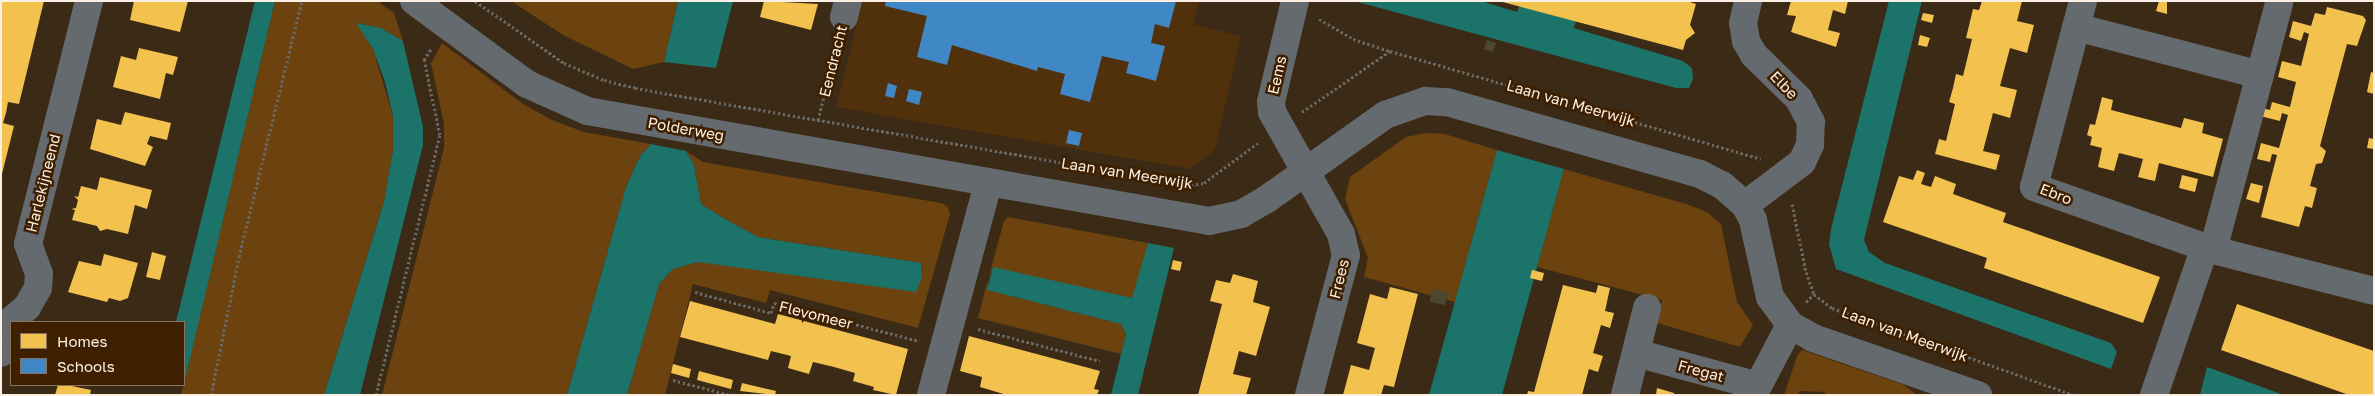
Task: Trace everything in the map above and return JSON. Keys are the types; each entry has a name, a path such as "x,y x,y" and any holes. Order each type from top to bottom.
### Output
{"street":[{"name":"Harlekijneend","path":"10,321 27,307 38,288 40,274 28,244 89,1"},
{"name":"Polderweg","path":"414,1 527,84 587,111 988,184"},
{"name":"Elbe","path":"1745,205 1802,162 1810,145 1811,122 1799,99 1754,55 1746,41 1743,23 1748,1"},
{"name":"Ebro","path":"2083,1 2034,187 2209,249 2374,291"},
{"path":"2154,395 2209,249 2279,3"},
{"name":"Eems","path":"1293,6 1271,102 1272,112 1306,170"},
{"path":"2076,27 2260,75"},
{"path":"931,395 988,184 1209,221 1241,214 1385,115 1425,101 1447,102 1700,174 1722,185 1745,205 1753,220 1770,298 1790,325 1813,338 1941,389 1978,395"},
{"name":"Frees","path":"1306,170 1341,234 1346,255 1309,395"},
{"path":"1625,395 1647,308"},
{"name":"Harlekijneend","path":"1,354 10,321"},
{"name":"Fregat","path":"1636,353 1758,386 1790,325"}],"path":[{"path":"211,395 241,248 302,1"},
{"name":"Polderweg","path":"474,1 564,63 604,80 634,88 994,152"},
{"path":"1293,6 1330,23 1353,39 1390,50"},
{"name":"Eendracht","path":"818,120 846,9"},
{"path":"376,395 440,135 424,60 448,26"},
{"name":"Laan van Meerwijk","path":"994,152 1199,185 1390,50 1740,151 1764,160 1785,175 1806,272 1814,294 1824,302 1852,317 2074,395"},
{"name":"Flevomeer","path":"695,292 771,312 774,303 943,348"},
{"path":"951,322 1100,361"},
{"path":"673,380 730,395"}],"shaded area":[{"path":"275,1 377,1 394,13 403,41 381,28 357,23 373,49 393,116 393,151 384,202 324,395 181,395 183,386 185,386 185,378"},
{"path":"511,1 678,1 664,62 633,69 563,35"},
{"path":"863,1 1199,1 1193,24 1241,36 1215,150 1190,169 836,107"},
{"path":"442,43 523,104 552,120 584,132 651,144 640,156 626,187 567,395 382,395 444,148 444,124 431,63"},
{"path":"1426,133 1445,134 1497,150 1455,302 1364,277 1368,258 1345,199 1350,177 1406,137"},
{"path":"686,151 703,162 941,203 948,207 950,214 918,328 770,290 766,303 693,284 665,395 627,395 659,284 673,269 698,262 922,277 921,263 758,237 701,204 694,165"},
{"path":"1564,169 1686,204 1707,212 1721,224 1737,302 1753,325 1740,347 1657,323 1662,300 1537,267"},
{"path":"1008,217 1148,243 1135,296 1128,299 993,267 988,279 1004,221"},
{"path":"988,279 988,290 1121,324 1126,334 1121,354 978,318"},
{"path":"1802,350 1904,385 1917,395 1824,395 1825,392 1800,391 1797,395 1784,395 1797,356"}],"water":[{"path":"255,1 275,1 185,380 185,321 176,321"},
{"path":"678,1 733,1 716,68 664,62"},
{"path":"1354,1 1481,1 1517,12 1521,1 1582,1 1574,28 1683,61 1692,68 1693,79 1689,88 1676,88"},
{"path":"1889,1 1922,1 1864,240 1869,252 1885,263 2111,343 2117,352 2111,369 1836,269 1829,244 1831,229"},
{"path":"356,23 381,28 403,41 423,127 423,145 360,395 324,395 384,202 393,151 393,116 385,82 373,49"},
{"path":"651,144 686,151 694,165 701,204 725,219 758,237 921,263 922,277 916,292 698,262 673,269 659,284 627,395 567,395 626,187 640,156"},
{"path":"1497,150 1564,169 1502,395 1429,395"},
{"path":"1148,243 1174,248 1138,395 1111,395 1126,334 1121,324 987,290 993,267 1132,298"},
{"path":"2207,367 2284,395 2200,395"}],"building: Homes":[{"path":"1,1 44,1 19,104 8,102 3,123 14,126 2,174"},
{"path":"134,1 188,1 180,32 130,20"},
{"path":"764,1 818,4 811,30 760,17"},
{"path":"1499,1 1687,1 1696,4 1690,25 1695,33 1686,40 1683,50"},
{"path":"1791,1 1848,1 1845,14 1833,10 1828,30 1840,33 1836,47 1791,32 1796,16 1787,15"},
{"path":"1982,1 2022,1 2017,21 2034,25 2027,53 2010,48 2000,86 2017,90 2010,118 1993,113 1983,151 2000,155 1996,170 1935,154 1939,139 1946,141 1955,104 1949,102 1956,74 1963,76 1972,39 1966,38 1973,9 1979,10"},
{"path":"2159,1 2167,1 2167,14 2156,11"},
{"path":"2327,7 2363,16 2366,20 2357,46 2347,44 2320,146 2326,151 2322,163 2316,164 2310,186 2317,188 2312,208 2305,206 2299,227 2261,217 2277,155 2272,154 2270,162 2257,159 2261,143 2279,148 2288,115 2282,113 2280,121 2260,116 2262,108 2270,110 2272,102 2290,107 2296,82 2278,77 2282,61 2301,66 2309,34 2304,32 2301,41 2289,37 2293,21 2311,26 2315,13 2325,15"},
{"path":"1923,13 1934,15 1932,23 1921,20"},
{"path":"1920,35 1930,38 1927,47 1918,45"},
{"path":"139,48 178,57 173,75 166,73 160,99 113,87 121,56 136,60"},
{"path":"2371,72 2374,73 2374,94 2367,92"},
{"path":"2102,97 2113,100 2111,110 2181,128 2184,118 2204,123 2202,133 2223,139 2213,177 2159,163 2155,181 2138,177 2143,159 2119,153 2114,171 2098,167 2102,148 2090,145 2092,137 2087,135 2090,124 2095,125"},
{"path":"125,112 171,123 167,140 150,136 147,144 153,147 145,166 90,149 97,119 121,125"},
{"path":"2369,138 2374,139 2374,149 2367,148"},
{"path":"1917,170 1925,173 1921,184 1931,187 1935,176 1956,184 1953,194 2006,213 2003,222 2160,277 2143,323 1984,268 1987,258 1883,222 1899,176 1913,180"},
{"path":"2182,175 2198,179 2195,192 2179,188"},
{"path":"100,177 152,190 147,209 135,205 128,234 107,229 100,231 97,226 72,220 75,210 71,209 76,208 78,200 74,196 78,197 81,186 97,190"},
{"path":"2251,183 2263,186 2259,203 2246,199"},
{"path":"152,252 166,256 160,280 146,277"},
{"path":"104,254 138,263 128,298 120,301 109,298 107,302 68,292 79,261 101,266"},
{"path":"1173,260 1182,262 1180,271 1171,269"},
{"path":"1532,270 1544,273 1542,281 1530,278"},
{"path":"1233,274 1258,281 1253,302 1270,307 1256,356 1239,351 1233,374 1251,378 1246,395 1198,395 1222,304 1210,301 1216,280 1230,283"},
{"path":"1563,285 1596,293 1598,285 1610,288 1605,311 1614,313 1610,328 1601,325 1593,353 1603,356 1598,372 1589,369 1582,395 1527,395 1528,391 1534,392"},
{"path":"1390,287 1418,294 1394,387 1384,385 1381,395 1343,395 1351,365 1369,370 1375,348 1357,343 1370,294 1387,299"},
{"path":"690,301 775,324 778,314 908,349 896,395 873,390 874,387 853,381 855,373 834,367 813,362 809,374 788,368 791,356 771,351 768,360 680,337"},
{"path":"2237,304 2374,351 2374,395 2349,395 2221,350"},
{"path":"969,336 1100,371 1094,389 1099,390 1097,395 1007,395 980,387 982,377 960,371"},
{"path":"673,364 691,369 689,378 671,373"},
{"path":"699,371 733,380 731,389 697,380"},
{"path":"742,383 776,391 775,395 740,391"},
{"path":"58,386 72,386 91,390 90,395 55,395"},
{"path":"1657,388 1674,393 1674,395 1656,395"}],"building: Schools":[{"path":"886,1 1176,1 1169,28 1155,24 1151,43 1165,46 1156,81 1126,73 1129,62 1102,56 1090,102 1060,94 1065,74 1038,67 1037,71 952,45 947,65 917,57 927,16 885,6"},
{"path":"888,83 897,86 894,98 885,96"},
{"path":"909,89 922,92 919,105 906,101"},
{"path":"1069,130 1082,133 1079,146 1066,143"}],"building: Other":[{"path":"1487,40 1496,43 1493,52 1484,49"},
{"path":"1432,289 1448,292 1445,305 1430,302"}]}
